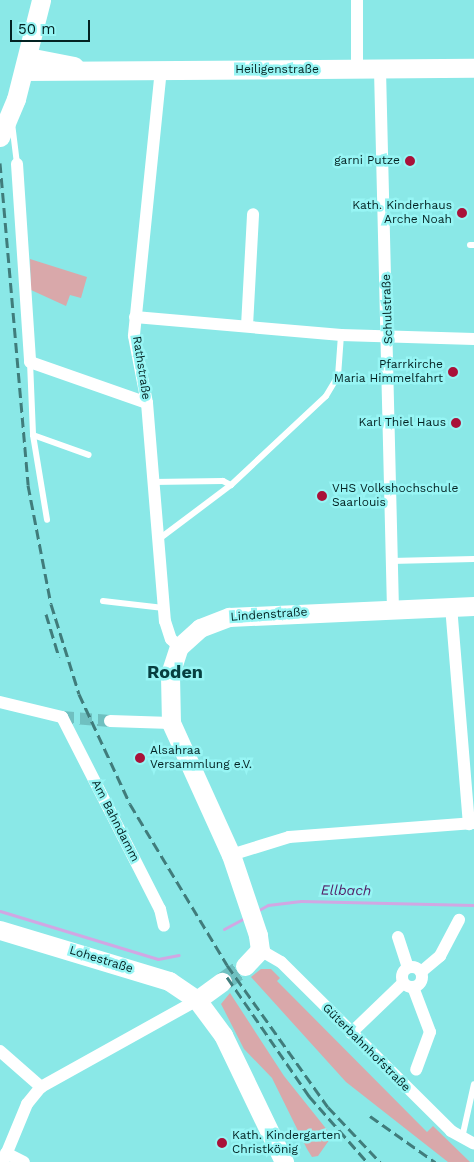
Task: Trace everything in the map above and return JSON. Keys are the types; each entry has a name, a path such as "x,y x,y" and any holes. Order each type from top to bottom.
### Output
{"street":[{"path":"0,136 10,116 26,64 41,0"},
{"path":"357,70 358,0"},
{"name":"Heiligenstraße","path":"26,64 79,69 380,70 474,68"},
{"name":"Rathstraße","path":"161,69 135,317 147,403 151,482 164,608 168,631 179,647"},
{"name":"Schulstraße","path":"380,70 389,338 393,608"},
{"path":"17,164 30,362 147,403"},
{"path":"247,326 253,214"},
{"path":"135,317 341,335 389,338 474,339"},
{"path":"231,855 289,838 471,823 451,606"},
{"name":"Lindenstraße","path":"260,950 231,855 171,723 170,674 179,647 200,628 229,617 393,608 474,606"},
{"name":"Am Bahndamm","path":"0,702 62,717 160,909 164,926"},
{"path":"110,721 171,723"},
{"path":"420,972 440,956 459,920"},
{"name":"Lohestraße","path":"0,930 169,981 197,1000"},
{"path":"398,937 408,967 420,972"},
{"path":"244,966 260,950"},
{"name":"Güterbahnhofstraße","path":"260,950 281,962 351,1033 468,1141"},
{"path":"408,967 402,974 430,1032 416,1070"},
{"path":"351,1033 408,985 421,981 420,972"},
{"path":"24,1162 4,1158 27,1104 41,1088 197,1000 222,982"},
{"path":"197,1000 224,1035 284,1162"},
{"path":"0,1051 41,1088"}],"lane":[{"path":"10,116 17,164"},
{"path":"156,541 231,485 331,388 338,376 341,335"},
{"path":"30,362 33,435 47,520"},
{"path":"33,435 89,455"},
{"path":"151,482 223,481 231,485"},
{"path":"391,561 474,559"},
{"path":"103,601 164,608"},
{"path":"468,1141 474,1084"}],"shaded area":[{"path":"30,259 87,277 81,298 70,295 66,306 31,290"},
{"path":"261,969 271,969 280,978 277,981 427,1132 433,1126 470,1162 448,1162 346,1082 251,977"},
{"path":"230,993 284,1076 332,1136 318,1156 312,1157 307,1149 272,1078 244,1049 221,1004"}],"waterway":[{"name":"Ellbach","path":"257,911 268,905 301,901 474,905"},
{"name":"Ellbach","path":"0,911 158,959 179,955"},
{"name":"Ellbach","path":"224,929 245,918"}],"tunnel":[{"path":"62,717 110,721"},
{"path":"222,982 245,966"}],"railway":[{"path":"0,163 28,485 51,604 79,694 130,804 227,965 328,1107 380,1162"},
{"path":"46,614 59,657"},
{"path":"227,977 309,1096 367,1162"},
{"path":"370,1116 435,1162"}],"place":[{"name":"garni Putze","path":"410,161"},
{"name":"Kath. Kinderhaus Arche Noah","path":"462,213"},
{"name":"Pfarrkirche Maria Himmelfahrt","path":"453,372"},
{"name":"Karl Thiel Haus","path":"456,423"},
{"name":"VHS Volkshochschule Saarlouis","path":"322,496"},
{"name":"Alsahraa Versammlung e.V.","path":"140,758"},
{"name":"Kath. Kindergarten Christkönig","path":"222,1143"}],"district":[{"name":"Roden","path":"175,672"}]}
